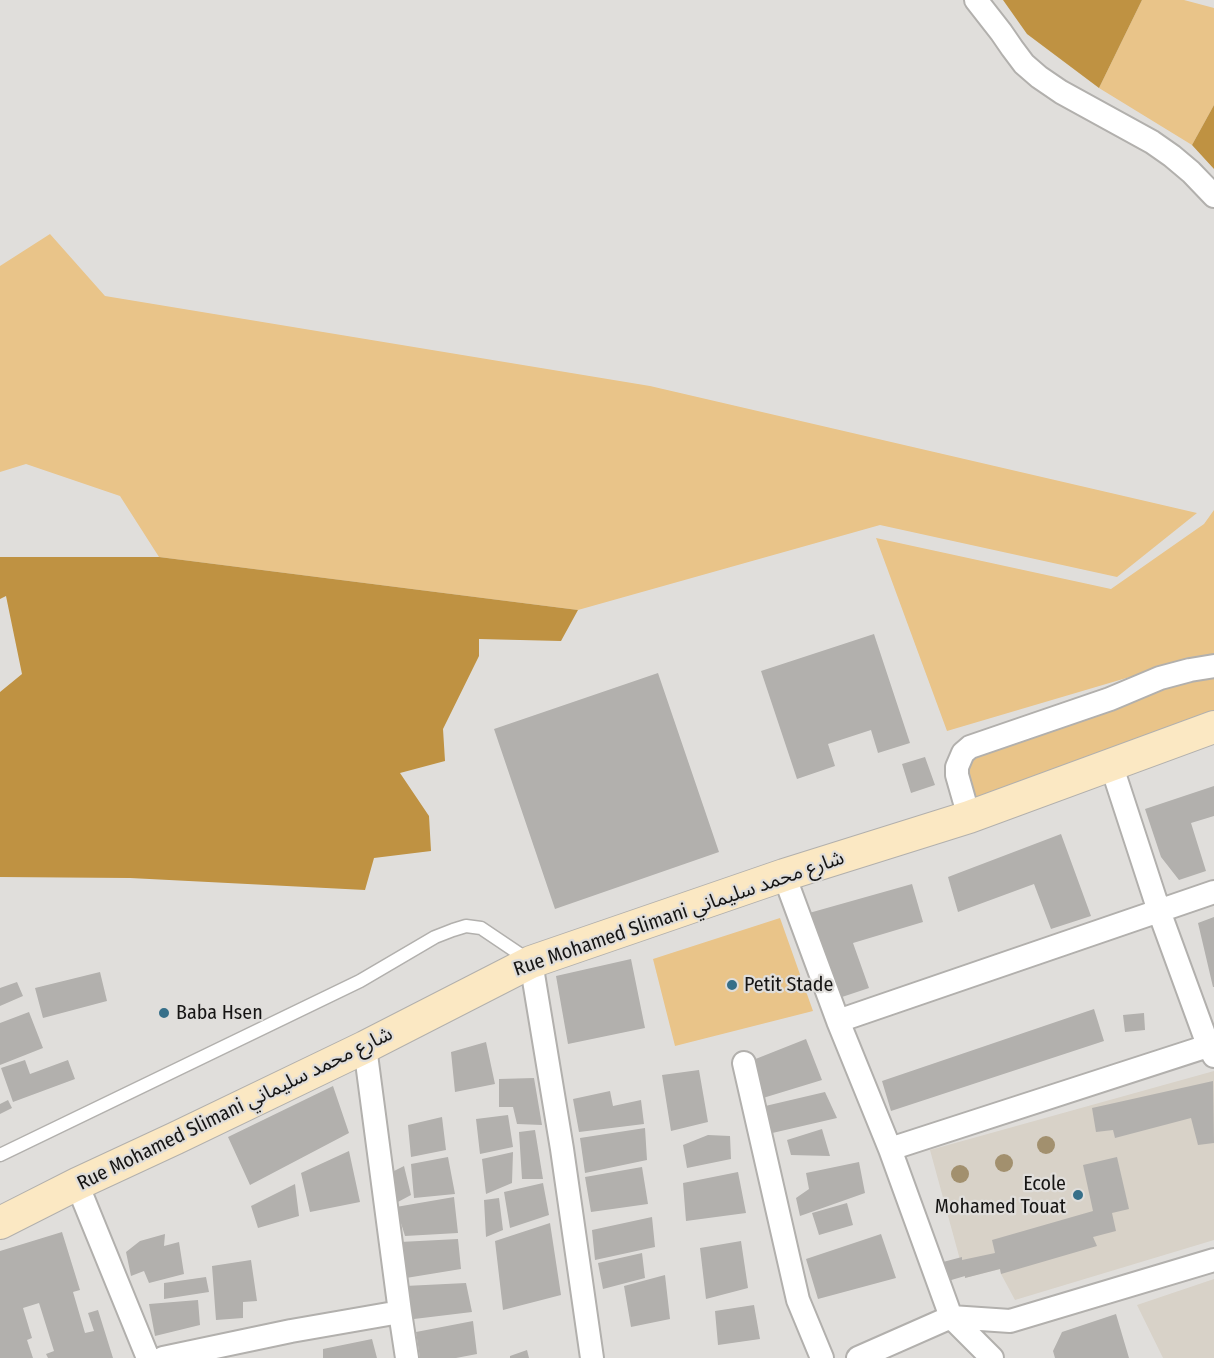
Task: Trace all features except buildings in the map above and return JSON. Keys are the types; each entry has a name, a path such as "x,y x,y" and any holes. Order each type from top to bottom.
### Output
{"street":[{"path":"976,0 1024,64 1038,77 1061,93 1152,142 1191,172 1214,196"},
{"path":"969,817 957,775 957,767 963,753 970,747 1110,699 1160,678 1214,666"},
{"name":"Rue Mohamed Slimani شارع محمد سليماني","path":"0,1223 365,1047 531,962 784,875 969,817 1214,727"},
{"path":"890,1149 1212,1048 1159,911 1111,764"},
{"path":"784,875 838,1021 890,1149 951,1317 992,1358"},
{"path":"838,1021 1214,892"},
{"path":"531,962 562,1149 592,1358"},
{"path":"365,1047 408,1358"},
{"path":"744,1063 798,1300 822,1358"},
{"path":"77,1184 148,1358"},
{"path":"858,1358 951,1317 1010,1321 1214,1260"},
{"path":"163,1358 291,1331 400,1312"}],"lane":[{"path":"0,1155 360,981 435,937 453,930 466,926 481,928 531,962"}],"shaded area":[{"path":"1003,0 1142,0 1099,88 1027,34"},
{"path":"1142,0 1184,0 1214,8 1214,105 1192,145 1099,88"},
{"path":"1214,105 1214,169 1192,145"},
{"path":"50,234 105,296 650,386 1197,513 1117,577 880,525 578,610 159,557 120,496 26,464 0,472 0,266"},
{"path":"1214,510 1214,654 947,731 876,538 1111,589 1204,524"},
{"path":"0,557 159,557 578,610 561,641 479,639 479,656 443,729 445,761 400,773 429,816 431,851 374,858 365,890 130,878 0,877 0,692 22,674 6,596 0,599"},
{"path":"1214,674 1214,711 975,802 965,770 971,759 1176,684"},
{"name":"Petit Stade","path":"780,918 813,1011 675,1046 653,959"},
{"name":"Ecole Mohamed Touat","path":"1214,1071 1214,1240 1015,1300 1000,1269 965,1278 930,1150"},
{"path":"1214,1279 1214,1358 1163,1358 1137,1305"}],"place":[{"name":"Petit Stade","path":"732,985"},
{"name":"Baba Hsen","path":"164,1013"},
{"name":"Ecole Mohamed Touat","path":"1078,1195"}]}
